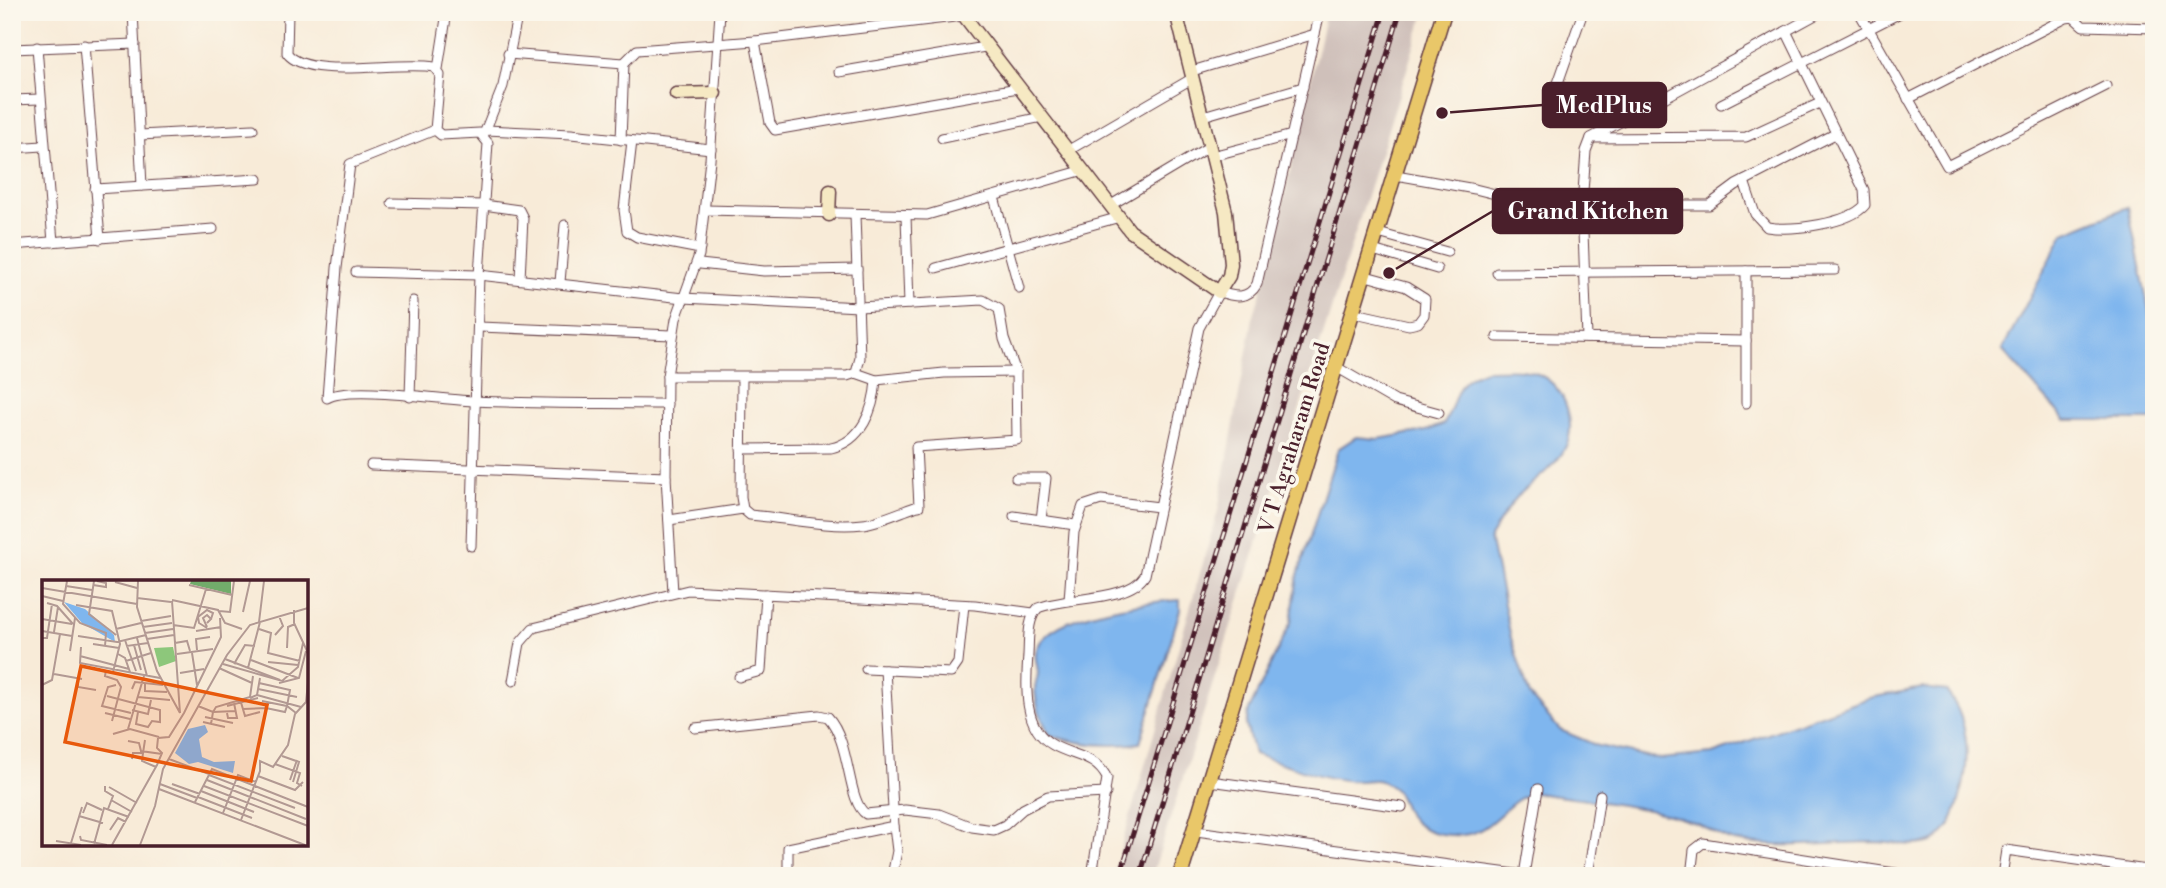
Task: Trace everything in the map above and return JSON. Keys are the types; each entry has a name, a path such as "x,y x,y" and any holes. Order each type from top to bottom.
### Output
{"main road":[{"name":"V T Agraharam Road","path":"1181,876 1338,368 1444,12"}],"street":[{"path":"133,12 142,186"},
{"path":"288,12 287,53 292,59 314,66 430,66 438,69"},
{"path":"435,130 438,69 447,12"},
{"path":"471,547 479,275 488,150 485,133 503,86 518,12"},
{"path":"673,592 666,477 667,376 672,335 700,249 716,93 720,12"},
{"path":"513,681 520,643 533,628 673,592 766,594 964,605 1033,613 1052,603 1117,593 1142,582 1148,569 1199,328 1229,276 1231,264 1226,212 1176,12"},
{"path":"621,140 624,63 631,54 647,47 755,41 962,14 1130,231 1173,264 1219,292 1236,298 1252,292 1257,284 1320,12"},
{"path":"1558,83 1583,12"},
{"path":"1587,338 1583,205 1586,151 1591,138 1821,12"},
{"path":"1859,12 1941,159 1950,166 2106,86"},
{"path":"1721,104 1902,12"},
{"path":"1908,99 2066,18 2073,17 2083,26 2154,28"},
{"path":"1744,181 1755,214 1767,227 1792,228 1850,216 1865,205 1865,195 1786,31"},
{"path":"1069,150 1193,74 1315,34"},
{"path":"755,41 769,123 775,130 1018,88"},
{"path":"12,49 135,44"},
{"path":"84,46 100,239"},
{"path":"37,47 43,146 53,242"},
{"path":"839,72 985,47"},
{"path":"508,54 624,63"},
{"path":"1203,117 1303,87"},
{"path":"676,94 716,93"},
{"path":"12,100 40,99"},
{"path":"1591,138 1746,137 1820,103"},
{"path":"942,138 1042,117"},
{"path":"140,135 253,130"},
{"path":"435,130 441,135 476,132 621,140 711,149"},
{"path":"435,130 350,164 337,268 327,398 334,394 368,393 476,401 667,404"},
{"path":"1396,176 1475,189 1539,205 1709,205 1744,181 1835,134"},
{"path":"1111,205 1211,151 1292,135"},
{"path":"632,141 624,210 627,231 637,237 700,249"},
{"path":"12,148 43,146"},
{"path":"705,210 906,216 949,211 1084,170"},
{"path":"95,189 258,179"},
{"path":"829,215 830,191"},
{"path":"994,197 1019,288"},
{"path":"392,202 515,208 522,214 520,279"},
{"path":"855,215 860,358 856,373"},
{"path":"906,216 909,304"},
{"path":"936,268 1120,217"},
{"path":"560,282 565,225"},
{"path":"12,245 213,229"},
{"path":"1378,233 1447,252"},
{"path":"1373,250 1437,269"},
{"path":"699,264 764,271 857,269"},
{"path":"1497,273 1835,270"},
{"path":"1746,271 1746,403"},
{"path":"356,272 479,275 560,282 683,298 859,307 983,300 994,304 1002,316 1004,339 1016,372 1017,440 916,447 919,506 914,505 889,519 861,524 750,514 743,509 669,520"},
{"path":"1354,313 1409,325 1418,323 1424,315 1425,299 1418,291 1366,276"},
{"path":"410,397 413,301"},
{"path":"479,327 672,335"},
{"path":"1497,337 1745,341"},
{"path":"1338,368 1395,401 1439,412"},
{"path":"667,376 741,378 847,376 856,373 876,380 944,373 1016,372"},
{"path":"741,378 743,509"},
{"path":"741,449 831,448 844,445 852,439 872,410 876,380"},
{"path":"372,465 666,477"},
{"path":"1016,478 1046,478 1041,520"},
{"path":"1069,600 1075,525 1083,506 1095,500 1159,507"},
{"path":"1014,516 1075,525"},
{"path":"739,677 761,671 766,594"},
{"path":"866,669 946,674 955,670 964,605"},
{"path":"1033,613 1026,687 1032,719 1041,736 1053,745 1093,760 1107,778 1092,876"},
{"path":"885,670 897,851 892,876"},
{"path":"695,728 819,716 828,718 844,747 856,804 861,811 876,815 894,809 939,814 972,827 994,830 1005,825 1023,809 1048,796 1106,793"},
{"path":"1210,781 1402,807"},
{"path":"1196,831 1528,875 1538,789"},
{"path":"1588,876 1600,795"},
{"path":"789,876 788,848 894,826"},
{"path":"1691,876 1694,850 1703,843 1914,876"},
{"path":"2002,876 2007,850 2154,871"},
{"path":"1835,876 1836,865"}],"shaded area":[{"path":"1326,12 1425,12 1152,876 1113,876 1218,511 1253,318 1268,269"}],"water":[{"path":"2128,207 2154,335 2154,420 2065,420 2002,350 2064,233"},
{"path":"1486,370 1534,372 1557,389 1567,408 1570,430 1564,450 1549,468 1518,496 1490,537 1511,638 1530,696 1560,730 1598,746 1660,759 1712,754 1869,698 1923,688 1946,691 1963,724 1966,761 1957,809 1940,836 1934,841 1914,845 1877,842 1751,844 1729,840 1700,825 1656,812 1534,793 1524,796 1473,833 1446,834 1430,831 1416,823 1393,787 1378,780 1332,778 1254,754 1246,725 1249,710 1291,622 1298,575 1338,449 1356,437 1378,439 1426,431 1444,424 1462,385 1467,379"},
{"path":"1180,600 1180,610 1140,743 1095,744 1050,735 1036,701 1035,688 1038,672 1036,653 1048,634 1062,625 1102,611"}],"railway":[{"path":"1120,876 1384,12"},
{"path":"1140,876 1400,12"}],"place":[{"name":"MedPlus","path":"1442,113"},
{"name":"Grand Kitchen","path":"1389,273"}]}
